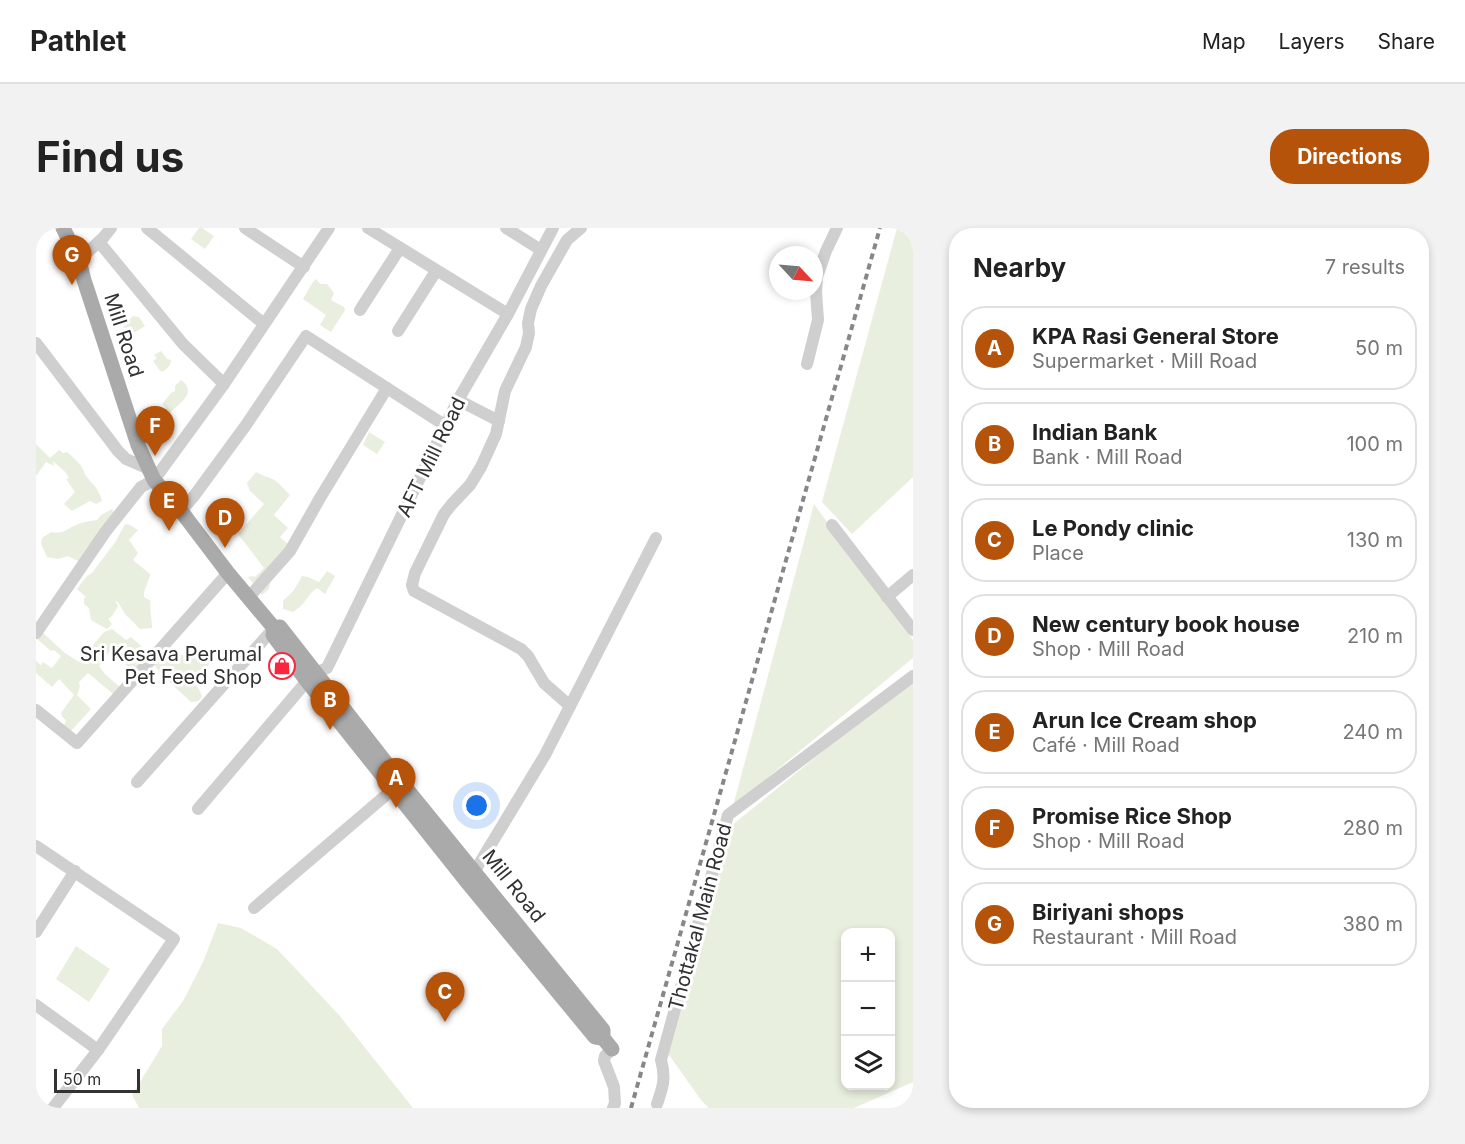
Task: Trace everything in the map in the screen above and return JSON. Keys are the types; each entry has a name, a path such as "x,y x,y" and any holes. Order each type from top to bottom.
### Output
{"main road":[{"name":"Mill Road","path":"63,228 79,260 138,445 152,474 273,628 280,627 311,677 397,785 472,877 603,1030 608,1043"}],"street":[{"path":"79,260 111,228"},
{"path":"147,228 264,324"},
{"path":"245,228 304,267"},
{"path":"36,633 105,531 224,384 329,228"},
{"path":"368,228 508,314"},
{"path":"506,228 541,250"},
{"name":"AFT Mill Road","path":"198,809 311,677 327,668 458,400 508,314 553,228"},
{"path":"570,706 544,683 528,656 521,649 414,591 412,585 415,573 444,514 470,485 496,434 505,391 526,347 531,309 541,286 567,240 581,228"},
{"path":"807,364 818,320 817,277 837,228"},
{"path":"99,242 183,344 224,384"},
{"path":"360,310 400,248"},
{"path":"398,331 436,271"},
{"path":"181,511 240,434 306,336 446,426"},
{"path":"36,343 118,451 126,459 152,474"},
{"path":"249,597 290,551 387,388"},
{"path":"458,400 499,421"},
{"path":"832,525 913,630"},
{"path":"472,877 545,755 656,538"},
{"path":"36,710 77,743 228,573"},
{"path":"887,597 913,575"},
{"path":"136,782 273,628"},
{"name":"Thottakal Main Road","path":"657,1104 663,1085 664,1072 661,1060 728,815 913,676"},
{"path":"254,908 397,785"},
{"path":"36,846 174,939 98,1050 53,1108"},
{"path":"36,932 75,871"},
{"path":"36,1005 98,1050"},
{"path":"608,1043 604,1061 614,1087 613,1108"}],"green space":[{"path":"199,228 214,236 205,249 191,239"},
{"path":"897,228 913,228 913,477 852,534 822,502"},
{"path":"316,279 320,284 327,284 334,293 331,300 344,307 345,310 331,332 320,325 326,315 303,299"},
{"path":"133,316 139,317 145,326 129,336 123,327"},
{"path":"161,351 167,359 171,360 168,368 161,372 153,361 157,358 154,355"},
{"path":"181,380 186,384 188,393 170,413 162,404 175,391 175,386"},
{"path":"369,432 385,442 377,454 363,445"},
{"path":"36,444 50,458 59,450 70,454 81,465 102,501 96,504 90,501 72,511 64,504 75,492 66,479 69,478 64,471 53,461 54,466 46,462 36,476"},
{"path":"256,472 276,481 290,495 274,515 288,528 280,537 290,546 271,579 269,589 262,595 248,577 255,577 264,568 238,534 264,504 250,491 247,483"},
{"path":"814,504 913,640 913,658 733,806"},
{"path":"112,509 115,514 80,562 68,556 58,559 47,557 41,544 42,538 51,532 62,532 81,523 97,520"},
{"path":"125,524 138,530 129,540 138,553 133,560 150,574 144,597 151,601 152,628 140,629 115,601 118,606 108,619 112,624 107,629 91,620 89,608 84,604 86,597 77,589 116,541"},
{"path":"327,571 335,576 325,594 317,588 293,612 283,609 283,601 294,590 302,576 319,582"},
{"path":"112,629 126,640 131,637 151,655 136,673 109,652 99,666 123,690 117,697 88,673 79,682 77,695 91,709 70,732 64,726 66,720 61,713 74,695 59,679 52,687 36,673 36,661 41,665 43,662 52,668 61,656 37,639 42,632 65,653 79,662 104,632"},
{"path":"169,650 187,657 195,650 207,655 210,661 207,669 194,683 202,696 198,701 191,702 162,675 152,662"},
{"path":"913,678 913,1082 895,1090 895,928 841,928 841,1090 895,1090 854,1108 709,1108 667,1052 731,826"},
{"path":"218,923 241,928 277,949 339,1015 413,1108 139,1108 132,1095 162,1046 162,1029 183,1001 203,962"},
{"path":"76,946 110,969 89,1002 56,979"}],"railway":[{"path":"631,1108 880,228"}],"place":[{"name":"Biriyani shops","path":"72,285"},
{"name":"Promise Rice Shop","path":"155,456"},
{"name":"Arun Ice Cream shop","path":"169,531"},
{"name":"New century book house","path":"225,548"},
{"name":"Sri Kesava Perumal Pet Feed Shop","path":"282,666"},
{"name":"Indian Bank","path":"330,730"},
{"name":"KPA Rasi General Store","path":"396,808"},
{"name":"Le Pondy clinic","path":"445,1022"}]}
